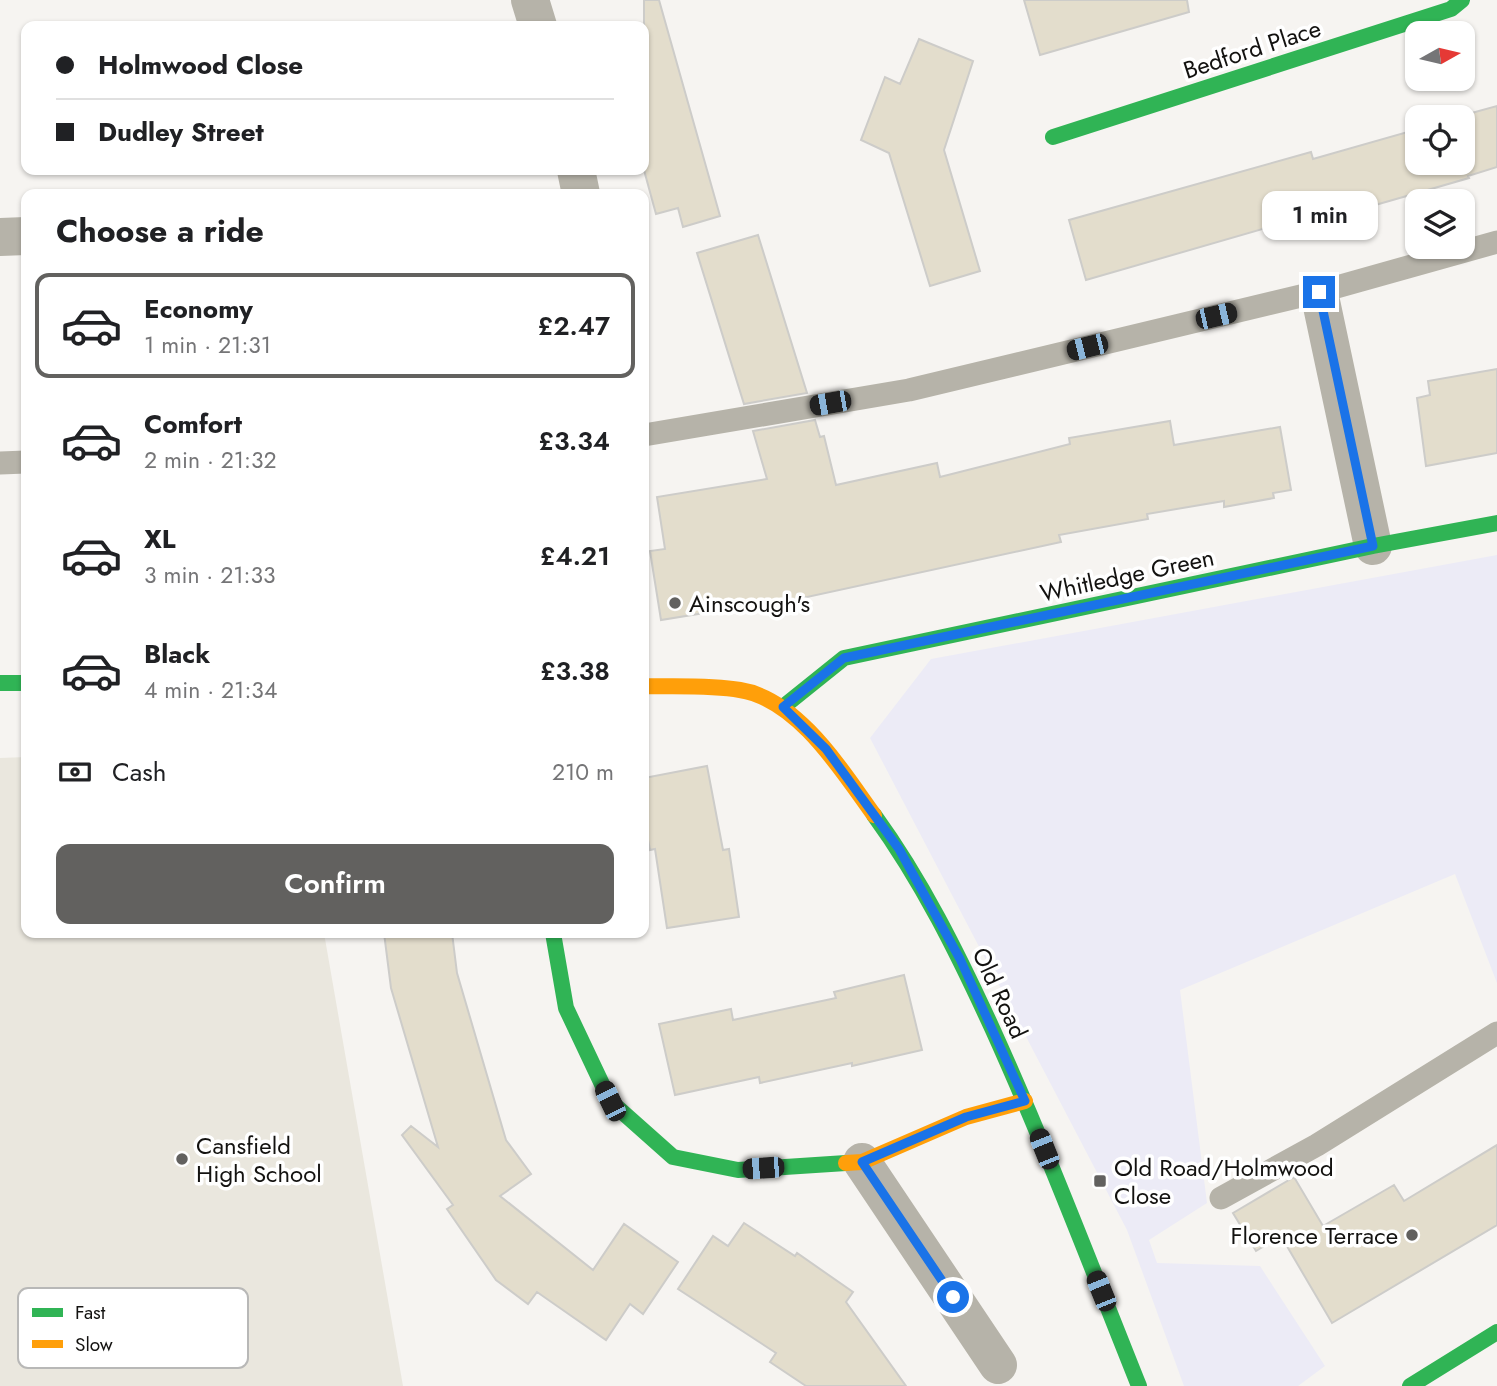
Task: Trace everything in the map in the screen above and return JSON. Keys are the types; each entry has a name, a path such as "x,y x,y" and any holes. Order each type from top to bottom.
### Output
{"street":[{"path":"530,0 536,21"},
{"name":"Bedford Place","path":"1053,137 1451,9 1462,0"},
{"path":"0,237 21,236"},
{"path":"1319,292 1373,546"},
{"name":"Whitledge Green","path":"783,707 844,658 1373,546 1497,523"},
{"path":"0,683 21,683"},
{"name":"Old Road","path":"649,687 742,690 783,707 826,749 899,849 960,959 1025,1101 1139,1386"},
{"path":"554,938 566,1008 610,1101 673,1157 738,1170 862,1162 966,1117 1025,1101"},
{"path":"862,1162 998,1365"},
{"path":"1410,1386 1497,1332"}],"lane":[{"path":"649,434 909,390 1319,292 1497,242"},
{"path":"0,463 21,463"},
{"path":"1222,1198 1317,1145 1497,1033"}],"shaded area":[{"path":"1497,555 1497,983 1455,874 1180,990 1207,1203 1149,1240 1157,1263 1260,1266 1325,1366 1298,1386 1184,1386 1127,1230 870,738 931,659"},
{"name":"Cansfield High School","path":"21,757 21,938 325,938 403,1386 0,1386 0,758"}],"building":[{"path":"644,0 659,0 720,216 683,227 678,208 656,214 645,175 649,175 649,21 644,21"},
{"path":"1024,0 1187,0 1189,12 1040,55"},
{"path":"919,39 973,61 944,150 980,271 930,286 889,153 861,140 885,77 900,84"},
{"path":"1497,106 1497,167 1475,174 1475,112"},
{"path":"1405,133 1405,175 1471,175 1469,178 1431,189 1405,189 1405,196 1365,208 1363,200 1086,280 1069,220 1311,152 1313,159"},
{"path":"758,235 807,393 744,404 697,253"},
{"path":"1497,369 1497,453 1426,466 1417,398 1430,395 1428,381"},
{"path":"815,420 820,437 824,436 836,485 937,463 940,477 1070,444 1069,438 1170,421 1174,445 1280,427 1291,490 1273,493 1274,498 1224,507 1224,501 1147,514 1148,519 1059,535 1061,542 793,600 793,604 736,613 735,608 661,620 650,551 665,549 657,497 767,479 753,431"},
{"path":"707,766 723,850 729,849 739,917 667,928 655,849 650,850 649,845 649,777"},
{"path":"385,938 453,938 457,973 506,1140 531,1174 500,1196 593,1270 624,1224 678,1262 643,1314 630,1304 606,1340 537,1292 528,1304 496,1280 447,1209 453,1205 402,1135 411,1126 438,1147 391,988"},
{"path":"904,975 922,1050 760,1083 759,1077 675,1095 659,1024 731,1009 733,1020 836,998 834,992"},
{"name":"Florence Terrace","path":"1497,1145 1497,1225 1332,1323 1281,1236 1256,1251 1233,1213 1294,1177 1323,1226 1394,1185 1404,1201"},
{"path":"744,1223 795,1256 797,1253 853,1292 846,1302 906,1386 806,1386 770,1362 776,1353 678,1289 713,1236 728,1246"}],"traffic: fast":[{"path":"1053,137 1451,9 1462,0"},
{"path":"783,707 844,658 1373,546 1497,523"},
{"path":"0,683 21,683"},
{"path":"874,815 938,918 992,1028 1049,1161 1139,1386"},
{"path":"554,938 566,1008 610,1101 673,1157 738,1170 846,1163"},
{"path":"1410,1386 1497,1332"}],"traffic: slow":[{"path":"649,686 729,688 761,696 781,707 817,739 874,815"},
{"path":"846,1163 862,1162 966,1117 1025,1101"}],"place":[{"name":"Ainscough's","path":"675,603"},
{"name":"Cansfield High School","path":"182,1159"},
{"name":"Old Road/Holmwood Close","path":"1100,1181"},
{"name":"Florence Terrace","path":"1412,1235"}],"route":[{"path":"953,1297 862,1162 966,1117 1025,1101 960,959 899,849 826,749 783,707 844,658 1373,546 1319,292"}]}
